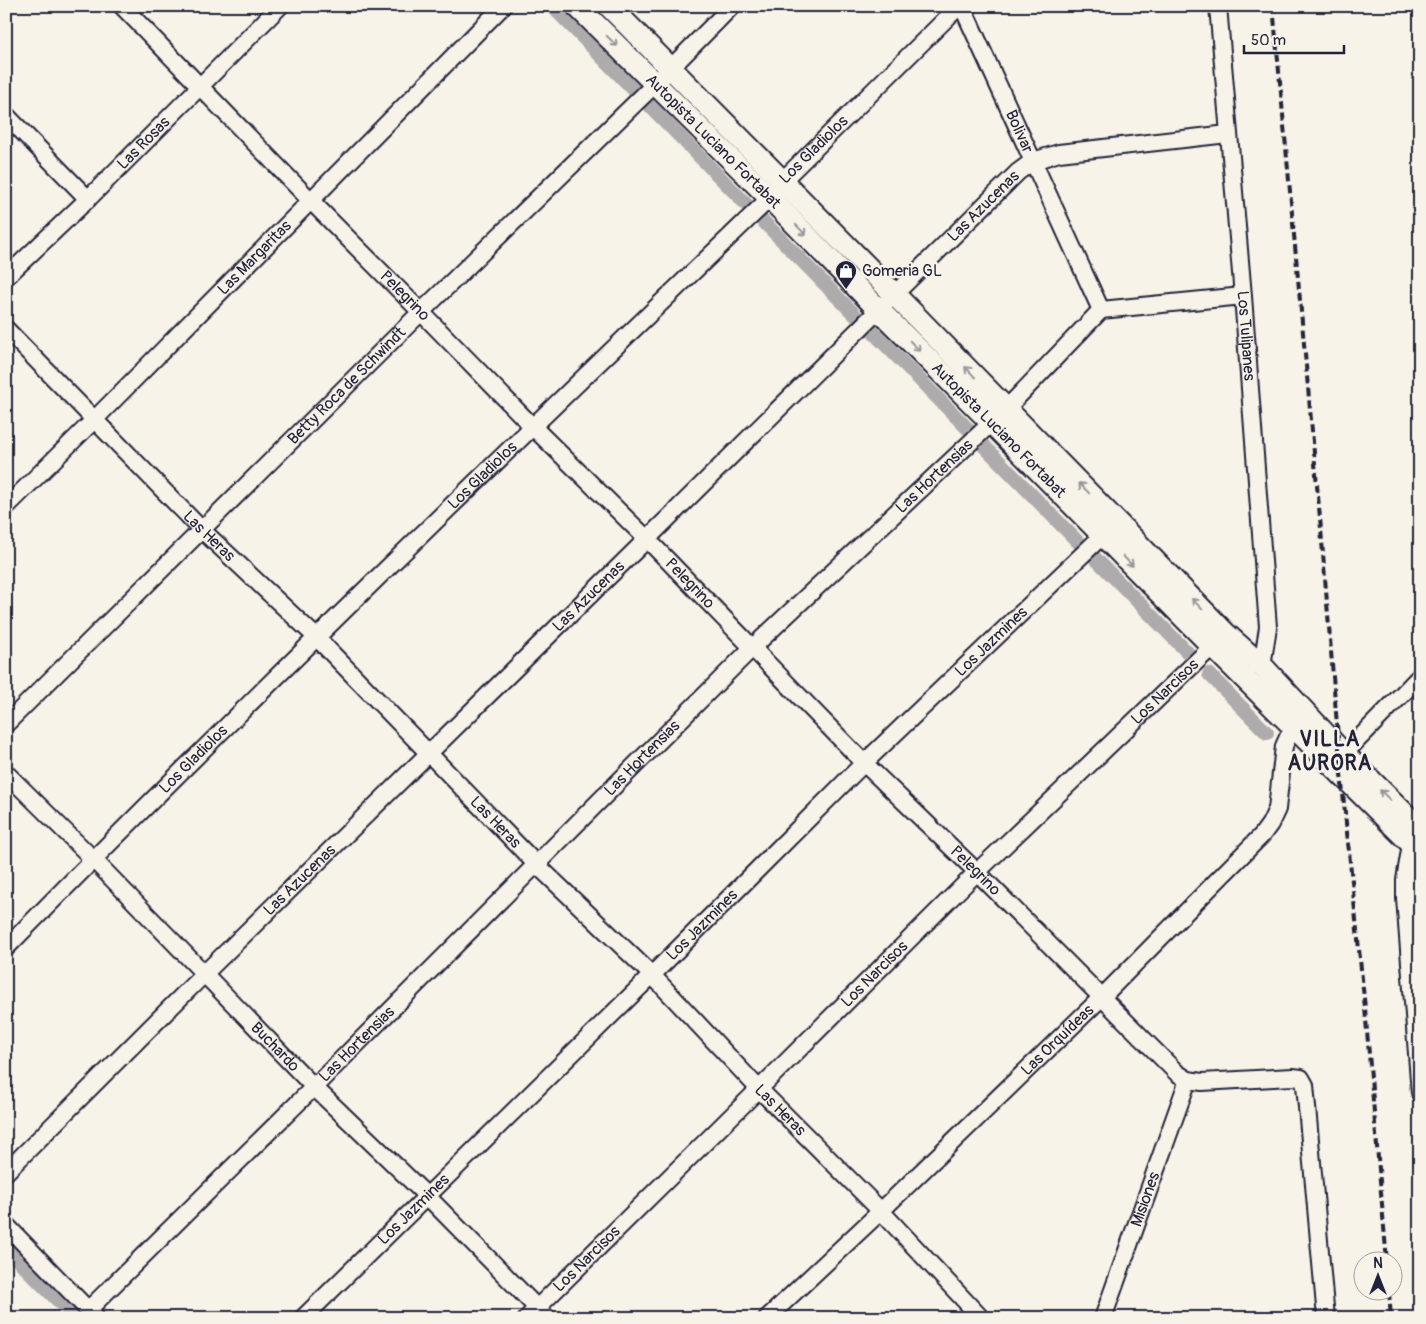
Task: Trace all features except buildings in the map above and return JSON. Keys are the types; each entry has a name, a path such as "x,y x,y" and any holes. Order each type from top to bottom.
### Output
{"main road":[{"name":"Autopista Luciano Fortabat","path":"577,6 655,84 894,294 1103,535 1219,640 1262,666 1338,759 1417,842"},
{"name":"Autopista Luciano Fortabat","path":"610,6 671,69 878,309 999,415 1219,640 1296,729 1338,759"}],"street":[{"name":"Pelegrino","path":"122,6 532,426 647,539 864,763 977,872 1177,1073 1188,1080"},
{"name":"Las Rosas","path":"6,277 88,199 280,6"},
{"name":"Las Margaritas","path":"6,507 503,6"},
{"name":"Betty Roca de Schwindt","path":"6,724 422,312 671,69 732,6"},
{"name":"Bolivar","path":"962,6 1101,310"},
{"name":"Los Gladiolos","path":"6,948 316,637 776,190 962,6"},
{"name":"Los Tulipanes","path":"1218,6 1243,296 1268,627 1262,666"},
{"path":"6,115 88,199"},
{"name":"Las Azucenas","path":"6,1172 204,974 1018,172 1033,161 1059,153 1228,134"},
{"path":"1101,310 1243,296"},
{"name":"Las Hortensias","path":"92,1314 314,1087 752,648 999,415 1101,310"},
{"name":"Las Heras","path":"6,329 202,530 316,637 536,864 652,976 759,1089 881,1211 981,1318"},
{"name":"Los Jazmines","path":"303,1318 652,976 864,763 1103,535"},
{"name":"Los Narcisos","path":"537,1314 977,872 1219,640"},
{"path":"1338,759 1420,676"},
{"name":"Las Orquídeas","path":"767,1318 881,1211 1102,997 1262,835 1277,809 1284,746 1288,737 1296,729"},
{"name":"Buchardo","path":"6,773 93,859 314,1087 428,1197 537,1314"},
{"path":"1417,842 1405,880 1405,898 1420,1093"},
{"path":"1188,1080 1202,1082 1301,1078 1305,1085 1326,1318"},
{"name":"Misiones","path":"1103,1318 1188,1080"},
{"path":"6,1225 92,1314"}],"waterway":[{"path":"552,6 634,90"},
{"path":"649,105 747,205"},
{"path":"763,221 856,316"},
{"path":"872,331 968,429"},
{"path":"983,445 1079,543"},
{"path":"1095,558 1194,659"},
{"path":"1209,674 1267,733"},
{"path":"6,1248 75,1318"}],"railway":[{"path":"1273,6 1321,529 1341,774 1365,1008 1386,1252"},
{"path":"1390,1302 1391,1318"}],"place":[{"name":"Gomeria GL","path":"846,290"}],"district":[{"name":"VILLA AURORA","path":"1330,751"}]}
